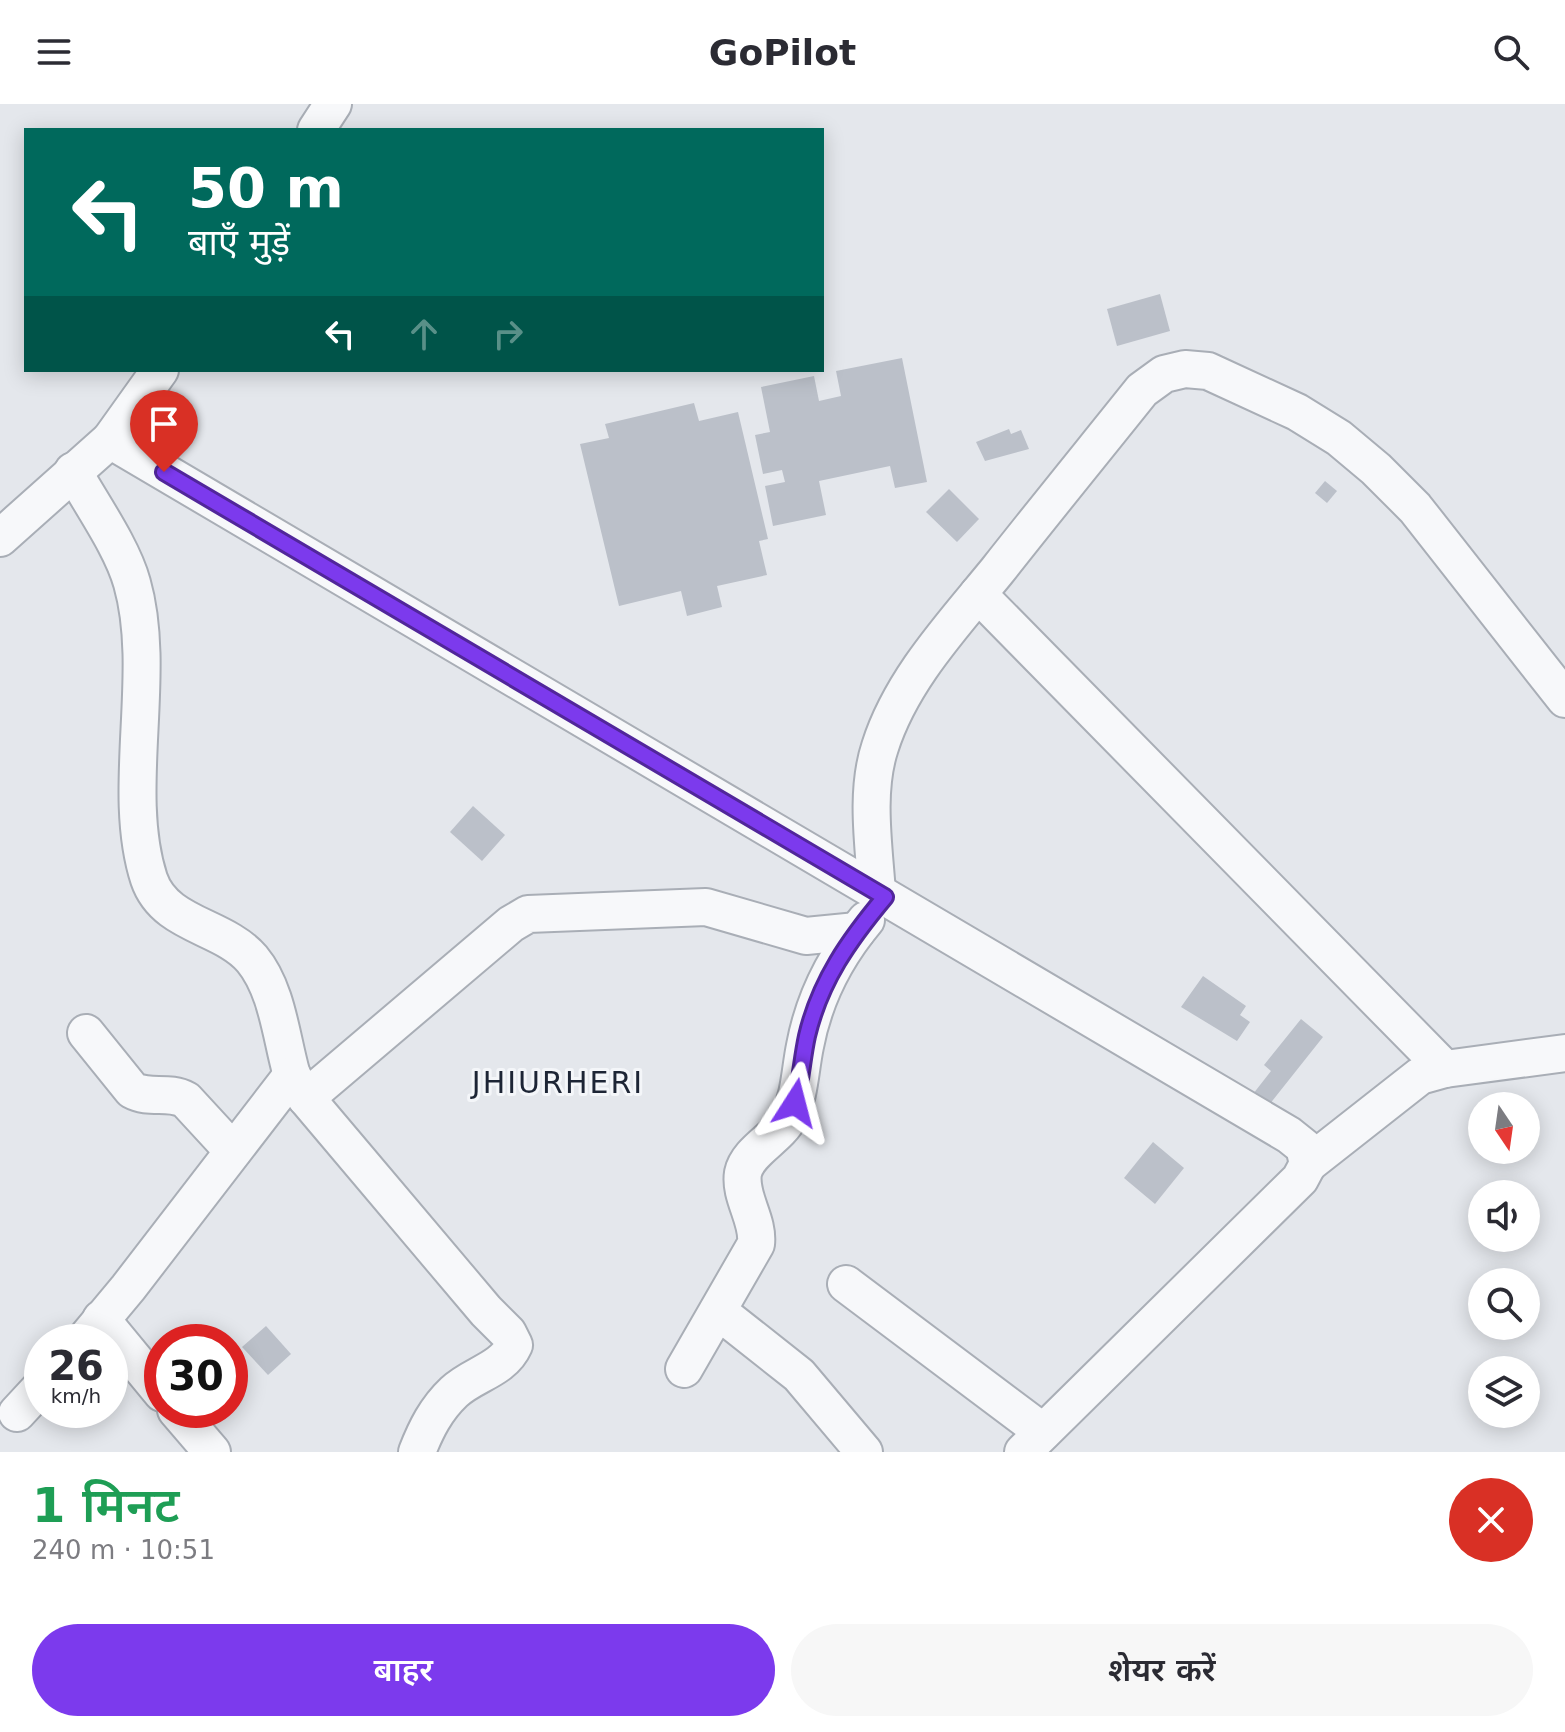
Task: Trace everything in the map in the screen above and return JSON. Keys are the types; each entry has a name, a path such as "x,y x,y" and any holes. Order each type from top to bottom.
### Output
{"street":[{"path":"317,128 333,104"},
{"path":"684,1369 756,1244 757,1233 742,1177 746,1164 789,1119 799,1088 807,1034 820,994 842,951 881,895 874,783 879,750 892,716 909,686 978,594 1142,390 1164,374 1185,369 1208,371 1297,412 1339,438 1376,469 1450,551 1565,699"},
{"path":"0,538 110,440 159,372"},
{"path":"110,440 1289,1135 1304,1147 1308,1164"},
{"path":"73,471 132,582 140,642 139,829 150,882 165,904 179,916 252,958 266,986 299,1086 486,1311 508,1333 514,1345 509,1356 500,1364 456,1390 428,1425 417,1452"},
{"path":"978,594 1445,1069"},
{"path":"97,1324 233,1151 299,1086 528,914 706,907 806,936 857,931"},
{"path":"86,1033 132,1090 141,1095 177,1095 186,1100 233,1151"},
{"path":"846,1284 1033,1442 1300,1179 1308,1164 1409,1084 1420,1076 1445,1069 1565,1053"},
{"path":"718,1311 799,1375 864,1452"},
{"path":"128,1363 144,1377"},
{"path":"17,1413 24,1405"},
{"path":"190,1428 206,1450"}],"building":[{"path":"1160,294 1170,331 1117,346 1107,309"},
{"path":"902,358 927,482 895,488 890,466 819,481 826,515 773,526 765,486 785,482 782,470 763,474 755,435 770,432 761,387 814,376 819,401 841,396 836,371"},
{"path":"694,403 699,421 738,412 768,539 759,541 767,575 717,586 722,607 687,616 681,591 619,606 580,444 609,438 605,424"},
{"path":"1009,429 1011,434 1021,430 1029,449 985,461 976,442"},
{"path":"1325,481 1337,491 1327,503 1315,493"},
{"path":"949,489 979,519 957,542 926,512"},
{"path":"473,806 505,835 482,861 450,832"},
{"path":"1203,976 1246,1006 1240,1015 1250,1022 1237,1041 1181,1007"},
{"path":"1301,1019 1323,1037 1261,1115 1246,1103 1271,1071 1264,1065"},
{"path":"1153,1142 1184,1168 1155,1204 1124,1178"},
{"path":"266,1326 291,1354 268,1375 248,1353 248,1342"}],"district":[{"name":"JHIURHERI","path":"558,1083"}],"route":[{"path":"164,472 885,897 842,951 820,994 807,1034 795,1103"}]}
